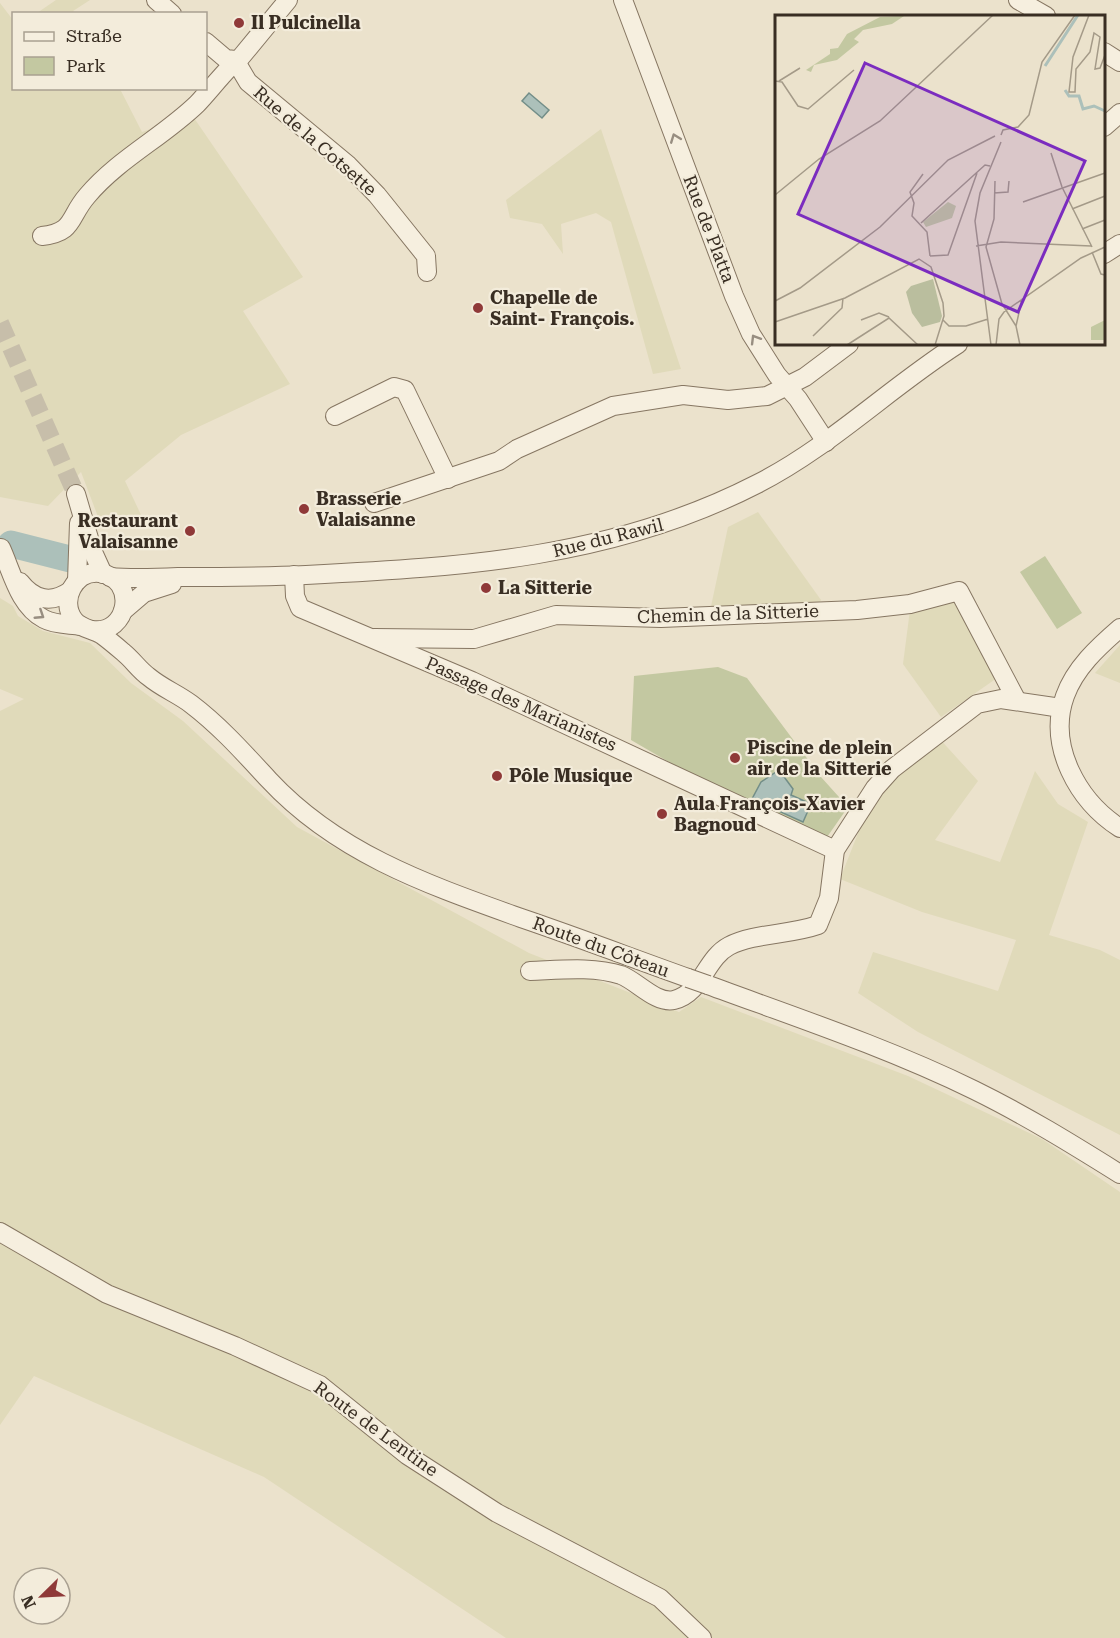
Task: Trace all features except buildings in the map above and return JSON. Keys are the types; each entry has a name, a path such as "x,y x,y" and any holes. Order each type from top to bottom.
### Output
{"street":[{"path":"156,0 170,12"},
{"path":"42,236 59,234 69,227 87,196 141,146 195,106 227,73 235,60 241,57 288,0"},
{"name":"Rue de Platta","path":"623,0 734,296 751,334 826,442"},
{"name":"Rue de la Cotsette","path":"207,43 226,59 235,60 248,82 348,165 377,195 426,256 427,272"},
{"path":"1105,53 1120,62"},
{"path":"1105,126 1120,113"},
{"path":"1105,253 1120,244"},
{"path":"374,504 499,461 517,449 613,406 683,395 747,399 767,396 787,387 826,363 848,345"},
{"name":"Rue du Rawil","path":"107,575 206,578 368,573 484,564 612,539 677,519 731,497 775,475 826,442 957,345"},
{"path":"335,416 394,387 405,390 448,478"},
{"path":"86,628 70,612 77,500 93,552 107,575 123,592 125,654"},
{"path":"0,548 22,584 34,596 52,600 89,574 107,575"},
{"path":"0,548 22,596 35,613 54,622 86,628 108,628 122,614"},
{"name":"Passage des Marianistes","path":"294,575 295,596 300,608 375,638 835,850"},
{"name":"Rue du Rawil","path":"122,614 136,597 153,589 206,578"},
{"name":"Chemin de la Sitterie","path":"375,638 474,639 556,615 661,618 857,610 910,604 959,591 1017,701"},
{"name":"Route du Côteau","path":"86,628 125,654 147,676 206,716 304,813 354,849 424,883 859,1040 941,1075 1032,1121 1120,1174"},
{"path":"1120,628 1085,662 1069,687 1061,708 1062,746 1073,778 1097,811 1120,828"},
{"path":"530,970 608,972 622,975 664,1000 673,1000 694,987 728,946 799,932 818,924 829,898 835,850 875,788 892,769 976,704 1001,699 1061,708"},
{"name":"Route de Lentine","path":"0,1232 107,1294 235,1346 320,1385 407,1455 497,1513 660,1598 702,1638"}],"shaded area":[{"path":"56,0 90,0 74,12 38,12"},
{"path":"0,3 12,19 12,90 121,90 142,132 192,115 303,277 243,311 290,384 181,435 125,481 143,519 117,526 110,519 100,522 81,472 48,506 0,497"},
{"path":"601,129 681,369 653,374 611,222 596,213 561,224 563,254 542,224 510,218 506,200"},
{"path":"758,512 821,600 815,609 710,611 728,527"},
{"path":"953,597 997,678 941,717 903,664 910,610"},
{"path":"0,598 13,606 18,616 43,631 90,643 131,683 183,721 297,827 529,953 679,1012 701,997 908,1076 1042,1139 1120,1192 1120,1638 506,1638 264,1477 34,1376 0,1425 0,711 24,699 0,689"},
{"path":"1120,645 1120,683 1095,673"},
{"path":"938,737 978,781 935,840 1000,862 1035,771 1058,804 1088,822 1049,935 1100,950 1120,960 1120,1135 918,1032 858,993 873,952 998,991 1016,940 922,912 840,879 864,818 892,776"}],"green space":[{"path":"1045,556 1082,613 1057,629 1020,572"},
{"name":"Piscine de plein air de la Sitterie","path":"718,667 747,678 821,777 848,807 825,840 724,794 631,740 634,676"}],"water":[{"path":"529,93 549,110 542,118 522,101"},
{"path":"779,770 793,789 791,795 811,804 803,822 752,799 761,782"}],"waterway":[{"path":"11,544 70,559"}],"tunnel":[{"path":"0,323 76,494"}],"place":[{"name":"Il Pulcinella","path":"239,23"},
{"name":"Chapelle de Saint- François.","path":"478,308"},
{"name":"Brasserie Valaisanne","path":"304,509"},
{"name":"Restaurant Valaisanne","path":"190,531"},
{"name":"La Sitterie","path":"486,588"},
{"name":"Piscine de plein air de la Sitterie","path":"735,758"},
{"name":"Pôle Musique","path":"497,776"},
{"name":"Aula François-Xavier Bagnoud","path":"662,814"}]}
